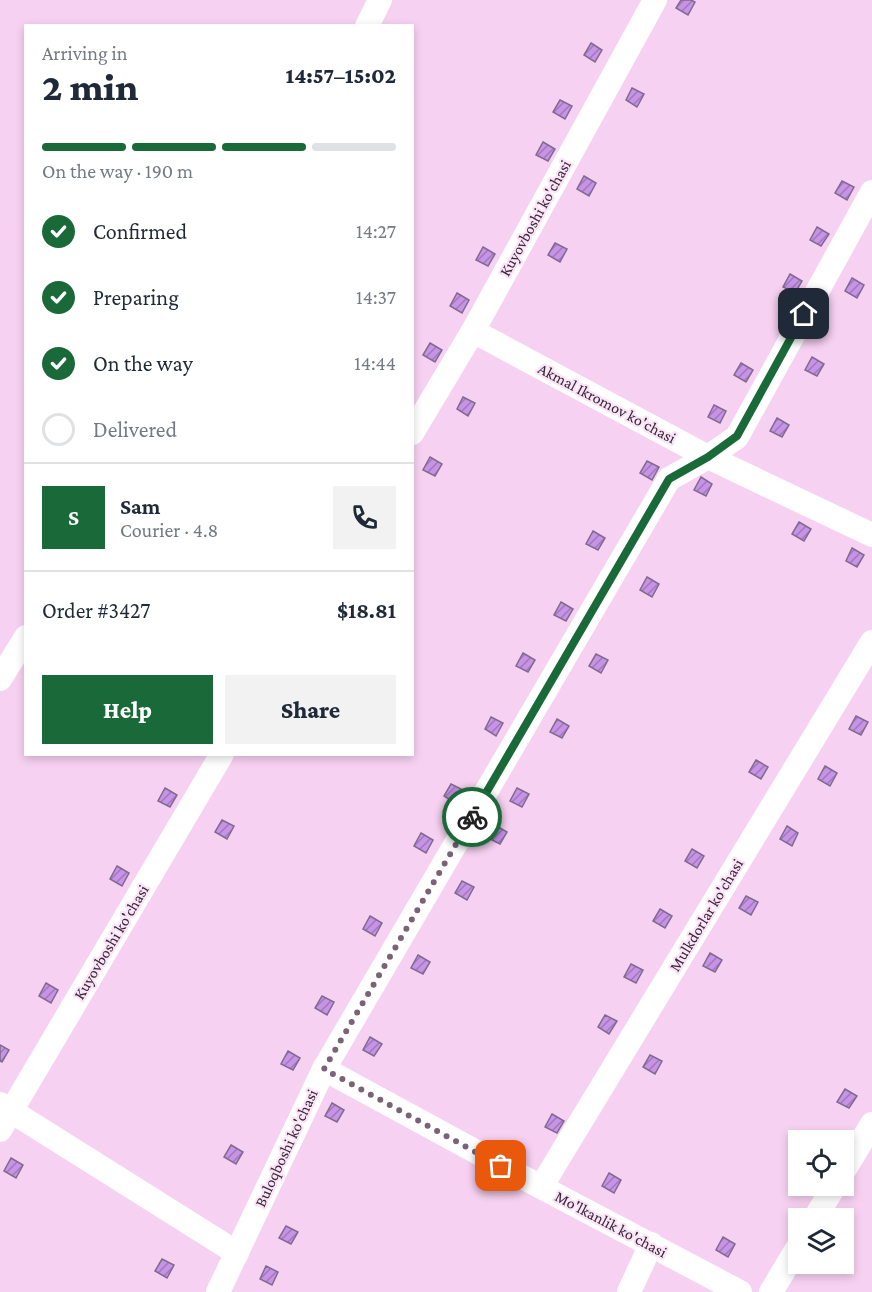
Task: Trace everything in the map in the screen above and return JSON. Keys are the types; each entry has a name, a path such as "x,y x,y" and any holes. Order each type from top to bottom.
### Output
{"street":[{"path":"368,24 380,0"},
{"name":"Kuyovboshi ko'chasi","path":"414,430 473,331 655,0"},
{"name":"Buloqboshi ko'chasi","path":"218,1292 324,1069 669,479 708,457 737,436 872,192"},
{"name":"Akmal Ikromov ko'chasi","path":"473,331 708,457 872,535"},
{"path":"0,679 24,640"},
{"name":"Mulkdorlar ko'chasi","path":"541,1187 872,642"},
{"name":"Kuyovboshi ko'chasi","path":"4,1115 221,756"},
{"name":"Mo'lkanlik ko'chasi","path":"324,1069 740,1292"},
{"path":"4,1115 237,1252"},
{"path":"854,1154 872,1124"},
{"path":"628,1292 651,1244"},
{"path":"771,1292 788,1264"}],"building":[{"path":"681,0 695,2 688,15 676,8"},
{"path":"591,43 602,50 595,62 584,55"},
{"path":"632,88 644,94 637,107 626,100"},
{"path":"560,100 572,106 565,119 553,112"},
{"path":"543,142 555,149 548,161 536,155"},
{"path":"584,176 596,183 589,196 577,189"},
{"path":"842,181 854,187 847,200 835,193"},
{"path":"817,227 829,234 821,246 810,240"},
{"path":"555,243 567,249 560,262 548,255"},
{"path":"483,247 495,254 488,266 476,260"},
{"path":"790,274 802,281 795,293 783,287"},
{"path":"852,278 864,285 857,298 845,291"},
{"path":"457,293 469,300 462,313 450,306"},
{"path":"430,343 442,350 435,362 423,355"},
{"path":"812,357 824,364 817,376 805,370"},
{"path":"741,363 753,370 746,382 734,375"},
{"path":"463,397 475,403 468,416 457,409"},
{"path":"714,405 726,411 720,423 708,417"},
{"path":"777,418 789,425 782,437 770,431"},
{"path":"430,457 442,464 435,476 423,470"},
{"path":"647,461 659,467 652,480 640,473"},
{"path":"701,477 712,484 706,496 694,490"},
{"path":"799,522 811,529 804,541 792,534"},
{"path":"593,531 605,538 598,550 586,544"},
{"path":"852,548 864,555 857,567 846,561"},
{"path":"647,577 659,584 652,597 640,590"},
{"path":"561,602 573,609 566,621 554,615"},
{"path":"523,653 535,660 528,672 516,666"},
{"path":"596,654 608,660 601,673 589,666"},
{"path":"856,716 868,722 861,735 849,729"},
{"path":"491,717 503,723 496,736 485,729"},
{"path":"557,719 569,726 562,738 550,732"},
{"path":"756,760 768,767 761,779 749,772"},
{"path":"825,766 837,773 830,786 818,779"},
{"path":"451,784 463,790 455,803 444,796"},
{"path":"165,788 177,795 170,807 158,801"},
{"path":"517,788 529,794 522,807 510,801"},
{"path":"222,820 234,826 227,839 215,832"},
{"path":"495,825 507,832 500,844 488,838"},
{"path":"787,826 798,833 792,846 780,839"},
{"path":"421,833 433,840 426,853 414,846"},
{"path":"692,849 704,856 697,868 685,861"},
{"path":"117,866 129,873 122,886 110,879"},
{"path":"462,881 474,887 467,900 455,893"},
{"path":"746,896 758,902 751,915 739,908"},
{"path":"660,909 672,916 665,928 653,921"},
{"path":"370,916 382,923 375,936 363,929"},
{"path":"710,953 722,960 715,972 703,966"},
{"path":"418,955 430,962 423,974 411,968"},
{"path":"631,964 643,970 636,983 624,977"},
{"path":"46,983 58,990 51,1003 39,996"},
{"path":"322,996 334,1002 327,1015 315,1008"},
{"path":"605,1015 617,1021 609,1034 598,1027"},
{"path":"370,1037 382,1044 374,1056 363,1050"},
{"path":"0,1045 9,1050 2,1062 0,1061"},
{"path":"288,1051 300,1058 293,1070 281,1064"},
{"path":"650,1055 662,1061 655,1074 643,1067"},
{"path":"845,1089 857,1096 849,1108 837,1102"},
{"path":"332,1103 344,1110 337,1122 325,1116"},
{"path":"552,1114 564,1121 557,1133 545,1127"},
{"path":"231,1145 243,1152 236,1164 224,1157"},
{"path":"11,1158 23,1165 16,1178 4,1171"},
{"path":"609,1173 621,1180 614,1193 602,1186"},
{"path":"286,1226 298,1232 291,1244 279,1238"},
{"path":"723,1237 735,1244 728,1257 716,1250"},
{"path":"162,1259 174,1265 167,1278 155,1271"},
{"path":"266,1266 278,1272 272,1285 260,1279"}],"way so far":[{"path":"472,817 324,1069 501,1166"}],"route":[{"path":"472,817 669,479 708,457 737,436 804,314"}]}
